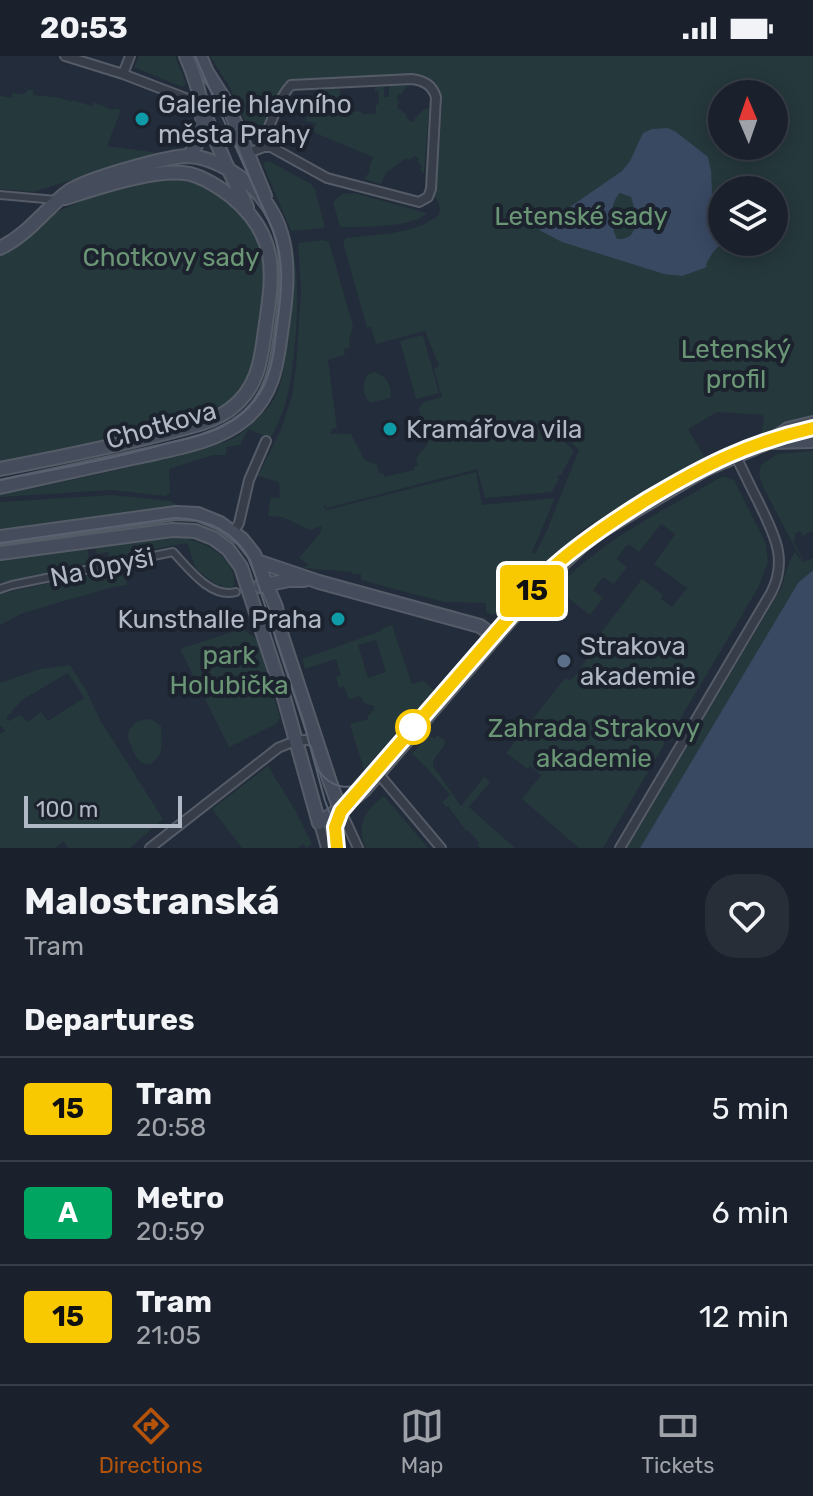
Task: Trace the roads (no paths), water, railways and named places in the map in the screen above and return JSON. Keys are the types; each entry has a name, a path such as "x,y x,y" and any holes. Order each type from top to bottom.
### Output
{"main road":[{"path":"186,56 197,80 202,108 233,174"},
{"path":"200,56 228,105 269,206"},
{"path":"188,156 199,140 202,108"},
{"name":"Chotkova","path":"0,487 207,439 229,430 254,411 268,391 274,375 287,293 286,250 269,206 253,187 209,160 188,156 140,166 77,185 58,200"},
{"path":"209,180 245,170 250,157"},
{"name":"Chotkova","path":"0,469 123,444 222,415 241,400 254,382 260,364 271,280 261,230 242,206 209,180 183,173 163,173 58,200"},
{"name":"Chotkova","path":"233,174 252,217"},
{"path":"0,248 23,234 58,200"},
{"path":"0,553 172,530 201,533 224,546 237,560 242,590 296,740 319,823 359,794 555,569 601,531 683,481 769,442 788,429 813,423"},
{"path":"769,442 813,441"},
{"path":"0,537 176,513 205,516 234,532 257,561 276,607 282,636 340,809"},
{"path":"257,561 319,582 480,626 495,637"},
{"path":"242,590 289,580 319,582"}],"street":[{"path":"65,56 123,74 188,99 202,108"},
{"path":"123,74 130,56"},
{"path":"250,157 264,147 271,147 327,178 413,201 423,200 430,194 437,101 432,88 420,80 291,85 285,91 264,147"},
{"name":"Chotkova","path":"0,195 58,200"},
{"path":"234,532 249,480 266,441"},
{"path":"620,848 771,593 778,574 779,553 774,533 735,455"},
{"name":"Na Opyši","path":"0,589 173,552 192,573 212,588 223,594 242,590"},
{"path":"150,848 278,748 296,740 317,742"},
{"path":"377,772 441,848"},
{"path":"340,809 358,848"},
{"path":"319,823 326,848"}],"water":[{"path":"668,128 708,157 711,176 708,176 708,256 711,256 707,267 682,276 664,274 562,242 537,227 534,219 543,210 567,209 622,171 643,133","holes":["620,193 631,197 634,230 625,238 617,239 612,209"]},
{"path":"813,570 813,848 640,848 798,583"}],"tram line":[{"path":"0,480 105,459 208,432 231,422 261,392 273,354 280,300 279,252 272,228 195,56"},
{"path":"337,848 335,828 343,809 552,568 611,523 689,476 748,448 813,428"},
{"name":"15","path":"337,848 335,827 341,811 552,568 614,519 699,469 751,445 813,428"},
{"path":"0,543 175,518 209,524 228,534 250,560 336,829"},
{"path":"318,770 340,786 353,786 366,781"}],"place":[{"name":"Galerie hlavního města Prahy","path":"142,119"},
{"name":"Kramářova vila","path":"390,429"},
{"name":"Kunsthalle Praha","path":"338,619"},
{"name":"Strakova akademie","path":"564,661"}],"park label":[{"name":"Letenské sady","path":"581,216"},
{"name":"Chotkovy sady","path":"171,257"},
{"name":"Letenský profil","path":"736,364"},
{"name":"park Holubička","path":"229,670"},
{"name":"Zahrada Strakovy akademie","path":"594,743"}]}
